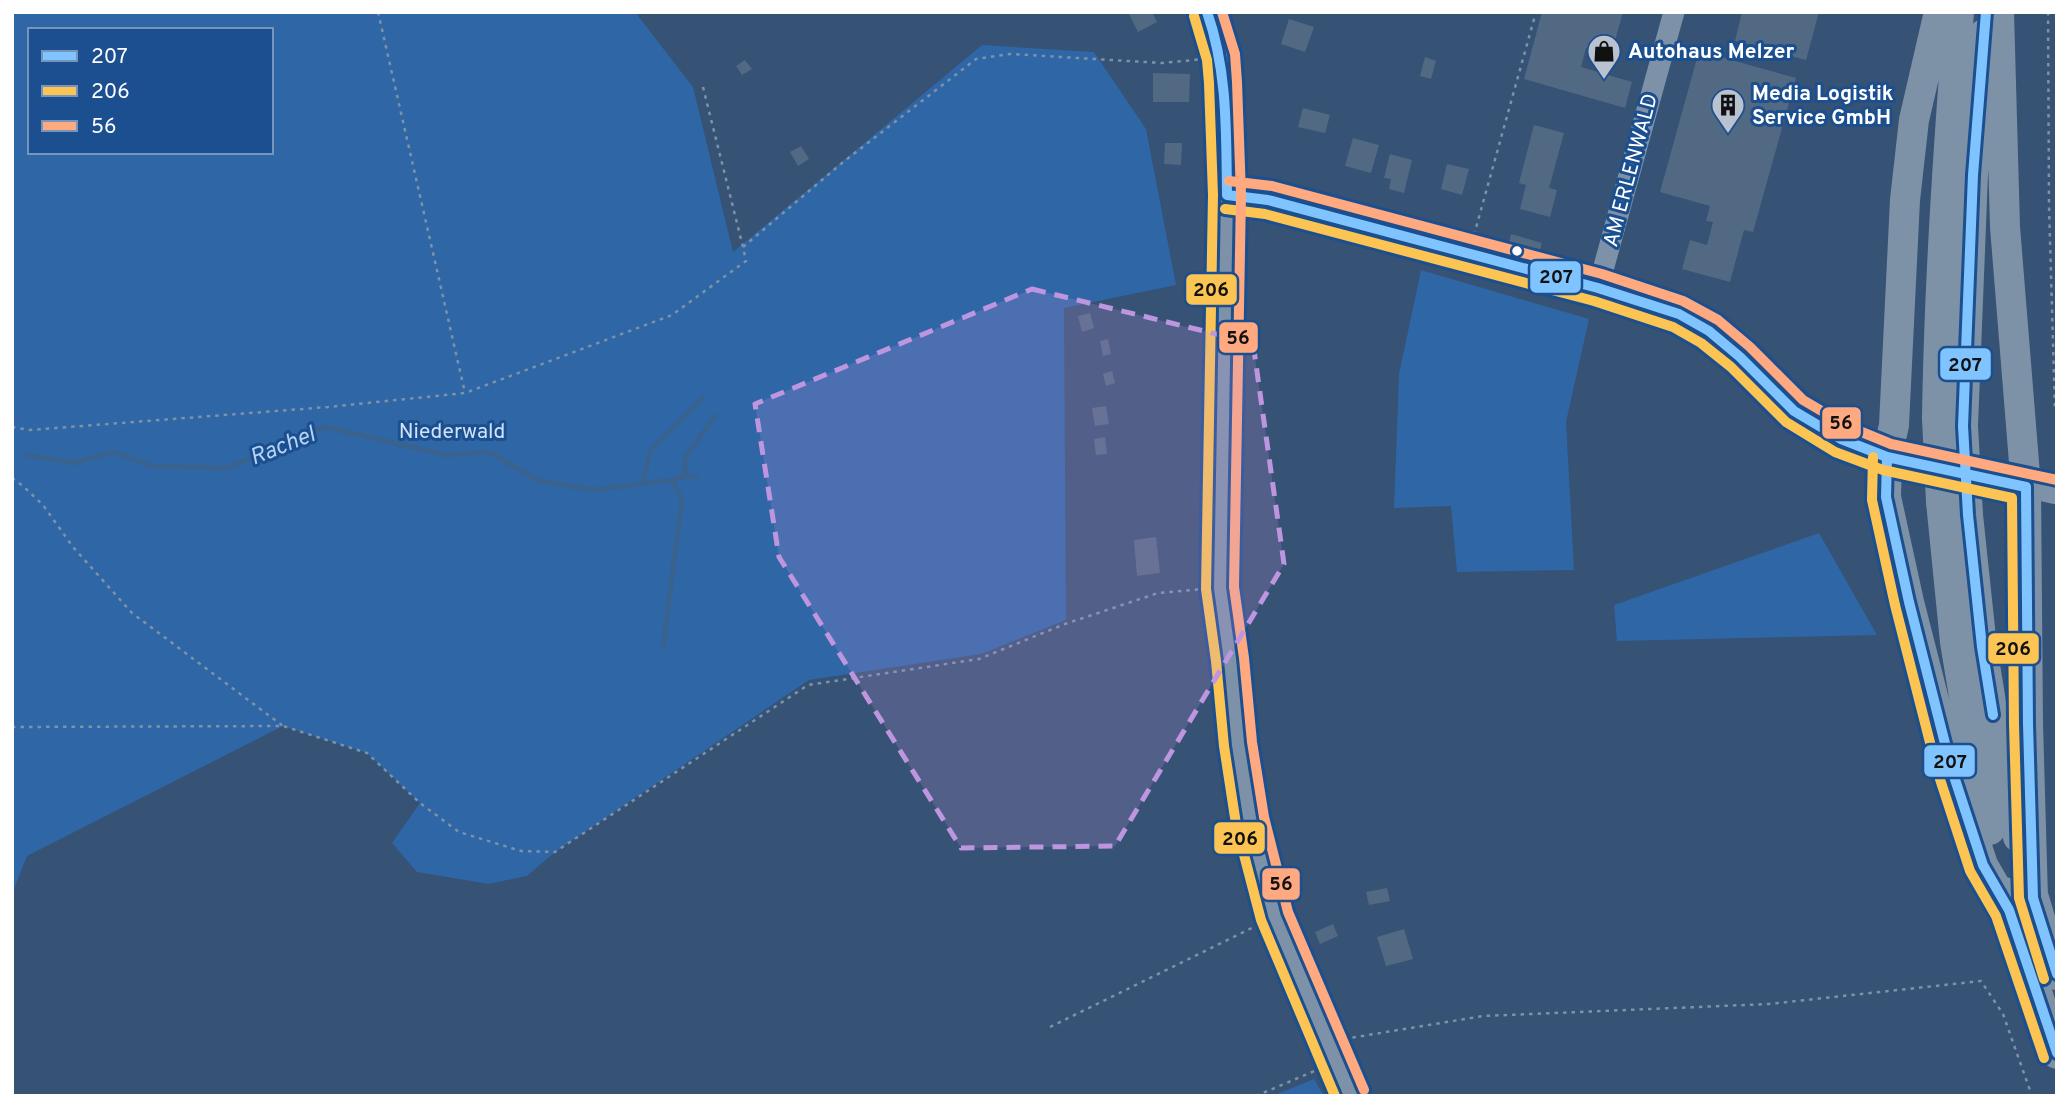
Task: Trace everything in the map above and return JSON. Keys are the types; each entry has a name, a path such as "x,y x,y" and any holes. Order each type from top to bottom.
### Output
{"highway":[{"path":"1939,12 1914,120 1905,201 1894,425 1887,457 1886,497 1909,602 1951,767 1983,865 2021,904"},
{"path":"1959,12 1938,309 1950,422 1964,472 1982,647 2021,904 2057,1054"},
{"path":"1986,12 1941,502 1957,654 1978,780 2021,904 2057,975"},
{"path":"1999,12 2005,227 2026,487 2028,724 2021,904"}],"street":[{"path":"1207,12 1221,57 1227,195 1220,587 1238,744 1250,820 1275,916 1351,1096"},
{"name":"AM ERLENWALD","path":"1598,288 1674,12"},
{"path":"1227,195 1268,200 1598,288 1679,314 1709,331 1740,357 1794,411 1841,439 1887,457 2057,494"}],"path":[{"path":"378,12 465,393"},
{"path":"1469,253 1536,12"},
{"path":"2048,12 2049,206 2057,413"},
{"path":"743,247 812,188 976,59 1010,54 1162,64 1221,57"},
{"path":"12,427 30,430 57,428 328,407 465,393 672,314 746,261 704,87"},
{"path":"12,478 43,505 72,547 132,613 283,726"},
{"path":"12,727 283,726 367,753 420,803 459,832 521,851 555,852 808,685 979,659 1065,624 1158,593 1220,587"},
{"path":"1050,1027 1275,916"},
{"path":"1326,1042 1483,1016 1769,1004 1980,981 2003,1014 2032,1096"},
{"path":"1256,1096 1336,1064"}],"highlighted area":[{"path":"1032,289 1253,343 1284,564 1115,846 961,848 779,557 755,404"}],"green space":[{"name":"Niederwald","path":"12,12 635,12 693,87 733,252 982,45 1094,52 1146,129 1176,285 1064,308 1066,620 981,654 809,680 555,852 527,876 489,884 417,872 392,843 420,803 367,753 283,726 27,856 12,894"},
{"path":"1421,270 1589,319 1566,422 1574,570 1457,572 1451,506 1394,508 1399,374"},
{"path":"1819,533 1877,635 1617,641 1614,605"},
{"path":"1314,1079 1324,1096 1272,1096"}],"building":[{"path":"1128,12 1152,12 1157,22 1138,32"},
{"path":"1542,12 1623,12 1611,55 1586,48 1581,67 1632,82 1625,108 1524,79"},
{"path":"1742,12 1819,12 1806,60 1735,41"},
{"path":"1289,19 1314,27 1305,52 1281,44"},
{"name":"Media Logistik Service GmbH","path":"1699,51 1796,78 1753,232 1744,230 1730,282 1682,269 1690,240 1707,245 1713,222 1706,221 1710,206 1660,192"},
{"path":"1425,57 1436,61 1431,79 1420,76"},
{"path":"745,60 752,69 742,75 736,66"},
{"path":"1153,73 1190,74 1189,102 1153,102"},
{"path":"1303,108 1330,115 1325,133 1298,127"},
{"path":"1534,125 1564,133 1549,188 1557,190 1550,217 1520,209 1526,185 1519,183"},
{"path":"1353,138 1379,145 1371,173 1345,166"},
{"path":"1165,143 1182,143 1181,165 1164,164"},
{"path":"801,146 809,159 798,166 790,152"},
{"path":"1390,154 1412,160 1404,193 1389,189 1391,179 1384,178"},
{"path":"1447,164 1469,169 1462,195 1441,189"},
{"path":"1511,234 1542,243 1538,257 1508,248"},
{"path":"1090,313 1094,328 1082,332 1078,316"},
{"path":"1108,339 1111,354 1103,356 1100,341"},
{"path":"1112,371 1115,383 1106,386 1103,374"},
{"path":"1106,406 1109,424 1095,426 1092,408"},
{"path":"1105,437 1107,454 1096,455 1094,439"},
{"path":"1156,537 1160,573 1137,576 1134,540"},
{"path":"1387,888 1390,901 1369,905 1366,892"},
{"path":"1333,924 1338,936 1320,944 1315,932"},
{"path":"1404,929 1413,959 1386,966 1377,937"}],"waterway":[{"path":"643,483 650,451 703,398"},
{"path":"685,476 685,458 715,416"},
{"name":"Rachel","path":"27,455 74,463 114,452 151,466 227,468 325,427 446,455 489,452 540,481 593,490 685,476 697,477"},
{"path":"663,647 682,500 672,480"}],"transit line":[{"name":"207","path":"1207,12 1222,80 1227,195"},
{"name":"56","path":"1222,12 1235,54 1237,82 1241,195 1234,587 1252,742 1264,817 1288,912 1364,1090"},
{"name":"207","path":"1986,12 1973,175 1963,426 1968,515 1982,647 1993,715"},
{"name":"206","path":"1194,16 1207,60 1209,83 1213,195 1206,589 1224,746 1236,824 1261,920 1335,1096"},
{"name":"56","path":"1229,181 1272,186 1602,274 1683,301 1718,320 1750,347 1803,400 1847,426 1891,444 2057,480"},
{"name":"207","path":"1227,195 1268,200 1598,288 1679,314 1709,331 1740,357 1794,411 1841,439 1887,457 2026,487 2033,898 2057,974"},
{"name":"206","path":"1225,209 1265,214 1594,301 1673,327 1701,343 1731,367 1786,422 1835,452 1883,470 2012,498 2019,898 2044,979"},
{"name":"206","path":"1873,457 1872,500 1895,605 1937,770 1970,871 1996,916 2044,1058"},
{"name":"207","path":"1887,457 1886,497 1909,602 1951,767 1983,865 2009,910 2057,1053"}],"place":[{"name":"Autohaus Melzer","path":"1604,81"},
{"name":"Media Logistik Service GmbH","path":"1728,135"}]}
